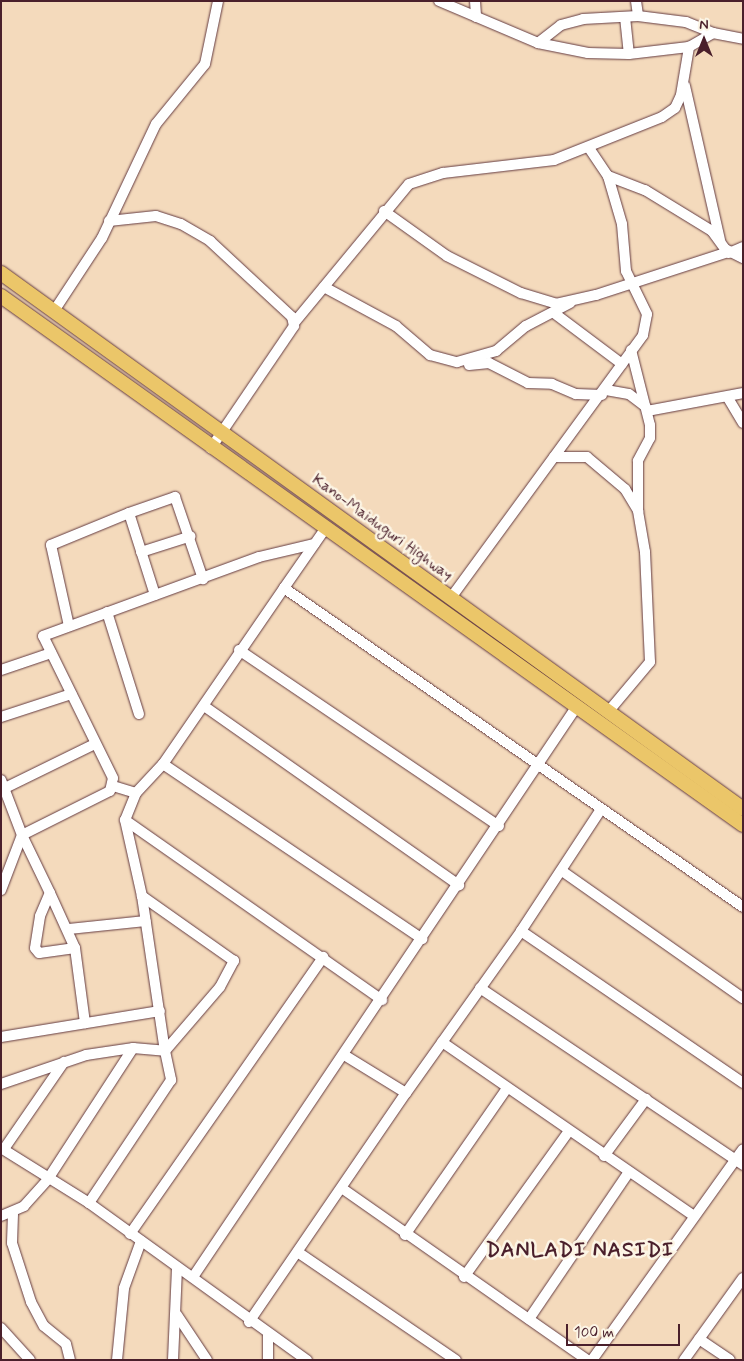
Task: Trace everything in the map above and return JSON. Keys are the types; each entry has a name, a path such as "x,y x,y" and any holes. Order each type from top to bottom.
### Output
{"highway":[{"name":"Kano-Maiduguri Highway","path":"1,273 743,809"},
{"name":"Kano-Maiduguri Highway","path":"1,296 210,448 743,825"}],"street":[{"path":"54,311 110,221 156,124 205,64 218,1"},
{"path":"439,1 538,43 629,54 689,47 713,33"},
{"path":"475,1 476,17"},
{"path":"636,1 638,16"},
{"path":"538,43 570,22 638,16 686,22 713,33 743,39"},
{"path":"626,17 629,54"},
{"path":"210,448 294,323 384,211 419,178 530,165 589,148 662,117 675,108 685,85 689,47"},
{"path":"685,85 721,242"},
{"path":"450,599 604,392 647,320 645,303 626,271 622,224 608,176 589,148"},
{"path":"608,176 645,190 712,231 729,252 743,258"},
{"path":"384,211 448,256 521,292 556,304 634,282 743,247"},
{"path":"110,221 156,216 181,224 210,241 294,323"},
{"path":"324,287 396,326 430,355 450,361 457,366 489,363 528,383 552,384 576,394 604,392 628,394 646,409 728,398 743,393"},
{"path":"450,361 496,351 526,326 554,313 574,300"},
{"path":"554,313 622,364"},
{"path":"608,712 650,662 645,552 638,511 638,460 650,438 646,409 631,349"},
{"path":"728,398 743,423"},
{"path":"554,457 587,456 625,489 638,511"},
{"path":"69,626 51,546 175,497 191,536 204,579"},
{"path":"129,514 155,595"},
{"path":"89,1203 171,1080 142,896 125,820 136,793 164,764 204,706 239,650 325,529"},
{"path":"141,552 191,536"},
{"path":"113,786 95,744 42,636 259,558 314,544"},
{"path":"284,588 537,766 743,907"},
{"path":"107,612 139,714"},
{"path":"239,650 499,826"},
{"path":"1,670 51,653"},
{"path":"1,717 71,694"},
{"path":"204,706 459,885"},
{"path":"193,1277 382,1000 577,706"},
{"path":"85,1023 75,948 69,929 22,835 3,784 95,744"},
{"path":"164,764 422,939"},
{"path":"1,890 22,835 113,786 136,793"},
{"path":"249,1322 343,1189 406,1093 522,931 601,809"},
{"path":"125,820 323,956 382,1000"},
{"path":"562,871 743,998"},
{"path":"50,894 38,925 35,948 39,953 75,948"},
{"path":"142,896 234,961 220,987 166,1051"},
{"path":"69,929 146,921"},
{"path":"522,931 743,1083"},
{"path":"130,1234 323,956"},
{"path":"480,988 739,1162"},
{"path":"1,1037 160,1011"},
{"path":"442,1042 604,1156 694,1216"},
{"path":"1,1084 64,1062 133,1048 166,1051"},
{"path":"1,1216 13,1214 48,1179 133,1048"},
{"path":"344,1055 406,1093"},
{"path":"64,1062 3,1148 48,1179 89,1203 193,1277 249,1322 306,1360"},
{"path":"405,1235 507,1088"},
{"path":"604,1156 646,1099"},
{"path":"464,1277 569,1131"},
{"path":"592,1360 694,1216 739,1162 743,1149"},
{"path":"529,1319 629,1172"},
{"path":"343,1189 464,1277 529,1319 587,1360"},
{"path":"13,1214 12,1243 31,1302 44,1326 66,1344 70,1360"},
{"path":"117,1360 124,1288 141,1241"},
{"path":"299,1253 456,1360"},
{"path":"173,1360 177,1315 177,1267"},
{"path":"684,1360 741,1283"},
{"path":"177,1315 207,1360"},
{"path":"1,1328 30,1360"},
{"path":"268,1334 268,1360"},
{"path":"699,1338 730,1360"}],"district":[{"name":"DANLADI NASIDI","path":"580,1250"}]}
